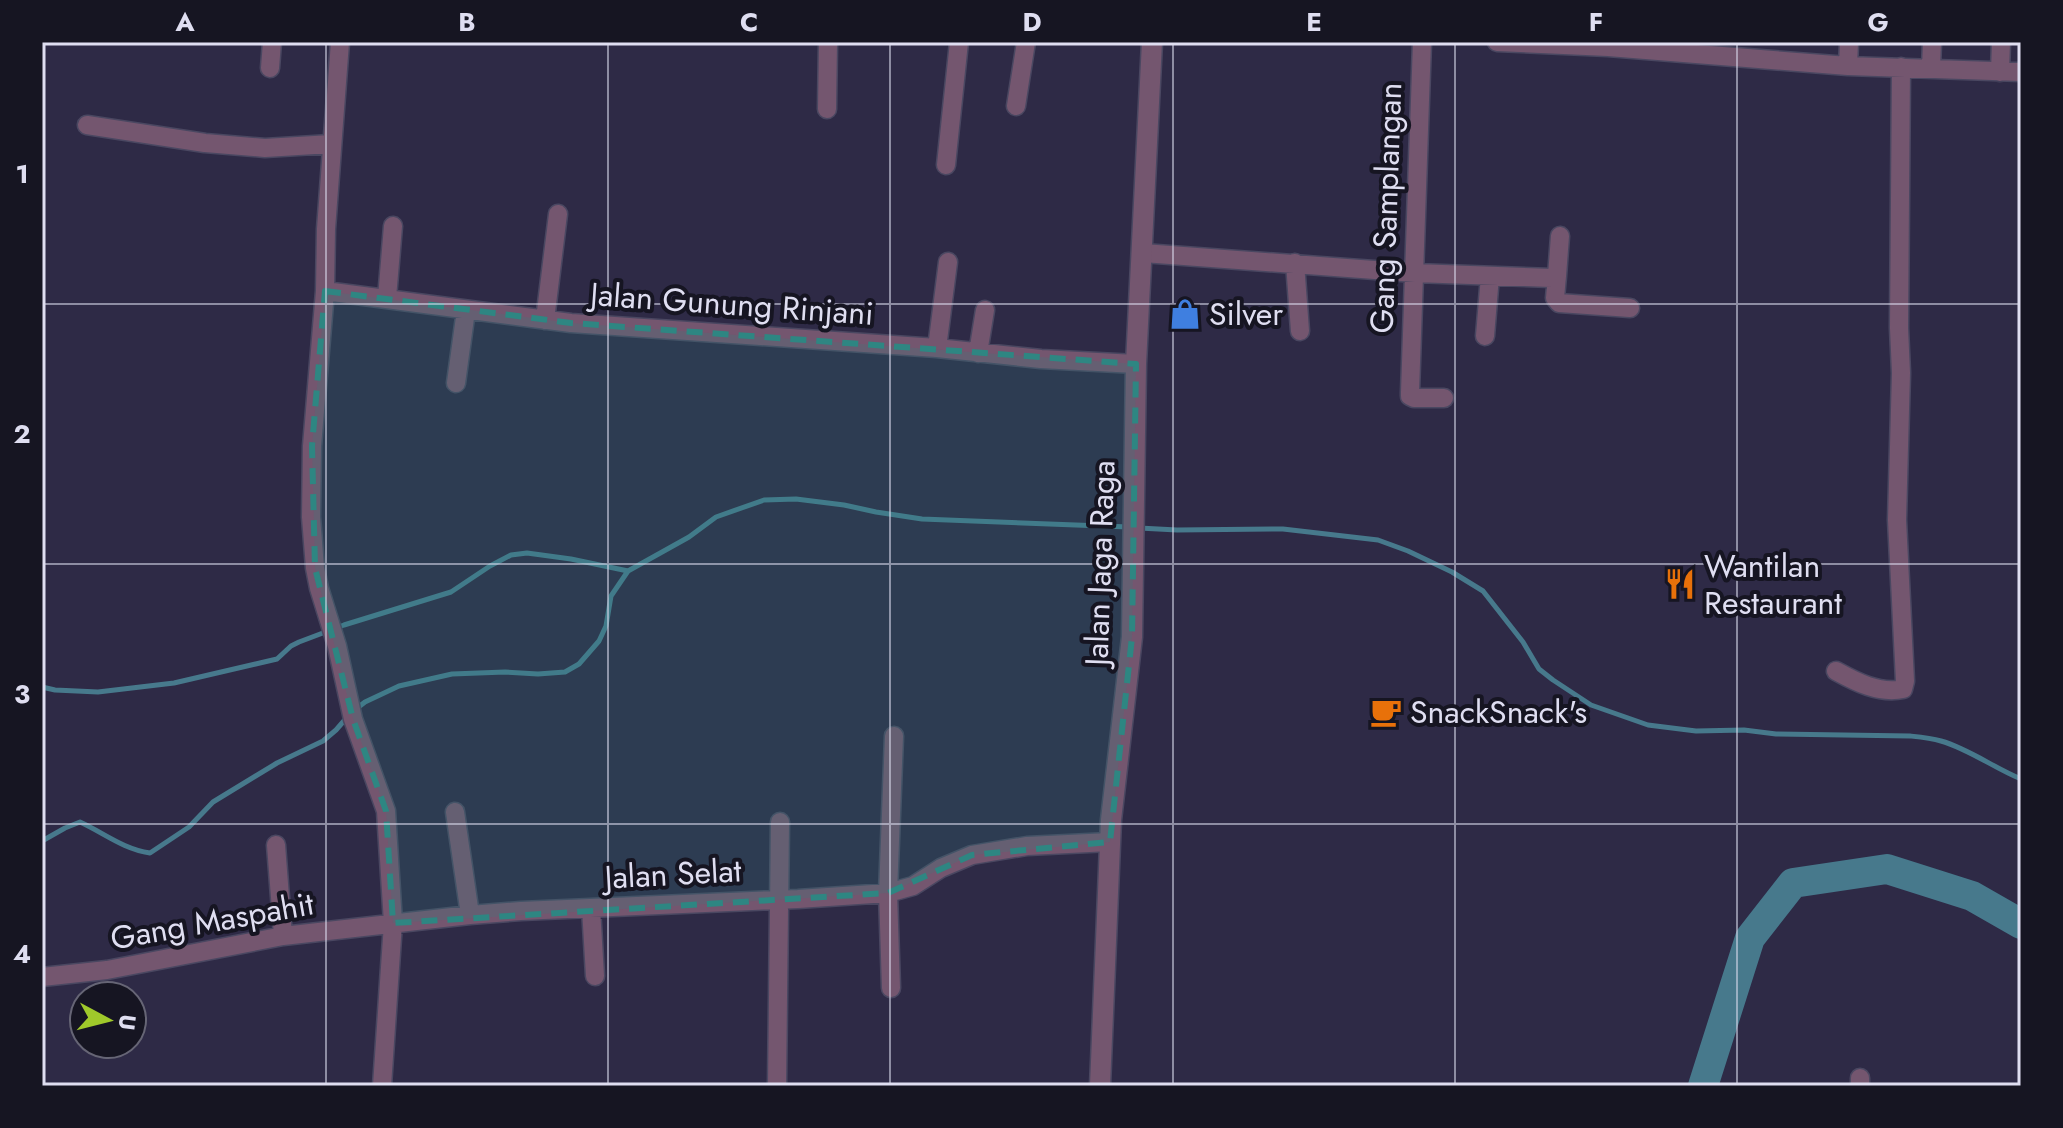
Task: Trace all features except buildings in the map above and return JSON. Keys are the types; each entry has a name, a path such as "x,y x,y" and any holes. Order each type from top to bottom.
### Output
{"street":[{"path":"270,68 272,42"},
{"path":"340,42 312,446 311,517 315,568 324,606 337,646 353,719 386,811 393,923 382,1086"},
{"path":"827,109 828,42"},
{"path":"946,165 959,42"},
{"path":"1016,106 1026,42"},
{"name":"Jalan Jaga Raga","path":"1100,1086 1110,842 1132,637 1136,364 1152,42"},
{"name":"Gang Samplangan","path":"1422,42 1410,396 1444,398"},
{"path":"1497,42 1608,44 1848,66 2021,72"},
{"path":"1848,66 1849,42"},
{"path":"1931,68 1932,42"},
{"path":"2000,72 2001,42"},
{"path":"1836,671 1870,687 1889,690 1903,689 1905,681 1897,520 1901,373 1901,67"},
{"path":"87,125 265,148 331,144"},
{"path":"545,320 558,214"},
{"path":"387,298 393,226"},
{"path":"1560,236 1555,298 1559,303 1630,308"},
{"path":"1143,253 1415,273 1557,276"},
{"path":"937,348 948,262"},
{"path":"1295,263 1300,331"},
{"path":"1485,336 1490,276"},
{"name":"Jalan Gunung Rinjani","path":"325,291 634,329 1136,364"},
{"path":"456,383 466,310"},
{"path":"978,353 985,310"},
{"path":"891,988 888,893 894,736"},
{"path":"455,812 470,915"},
{"path":"777,1086 780,822"},
{"name":"Jalan Selat","path":"393,923 470,915 888,893 913,886 941,868 972,855 1027,846 1110,842"},
{"path":"276,845 283,936"},
{"path":"591,908 595,976"},
{"name":"Gang Maspahit","path":"42,977 107,970 283,936 393,923"}],"highlighted area":[{"path":"325,291 571,323 1136,364 1132,637 1110,842 972,855 888,893 393,923 386,811 353,719 315,568 312,446"}],"waterway":[{"path":"356,709 399,686 452,674 565,672 579,664 599,641 606,626 611,596 628,571 689,537 716,517 764,500 796,499 922,519 1129,527"},
{"path":"1139,528 1283,529 1378,540 1452,572 1483,591 1523,642 1539,669 1591,705 1648,725 1696,731 1744,730 1776,734 1929,738 1962,749 2021,779"},
{"path":"42,687 98,692 174,683 277,659 299,642 451,592 511,555 527,553 571,559 628,571"},
{"path":"42,841 80,822 122,844 150,853 189,827 213,802 277,763 323,741 349,715"},
{"path":"1703,1086 1750,938 1793,883 1887,869 1972,896 2021,924"}],"place":[{"name":"Silver","path":"1185,314"},
{"name":"Wantilan Restaurant","path":"1680,584"},
{"name":"SnackSnack's","path":"1386,712"}]}
